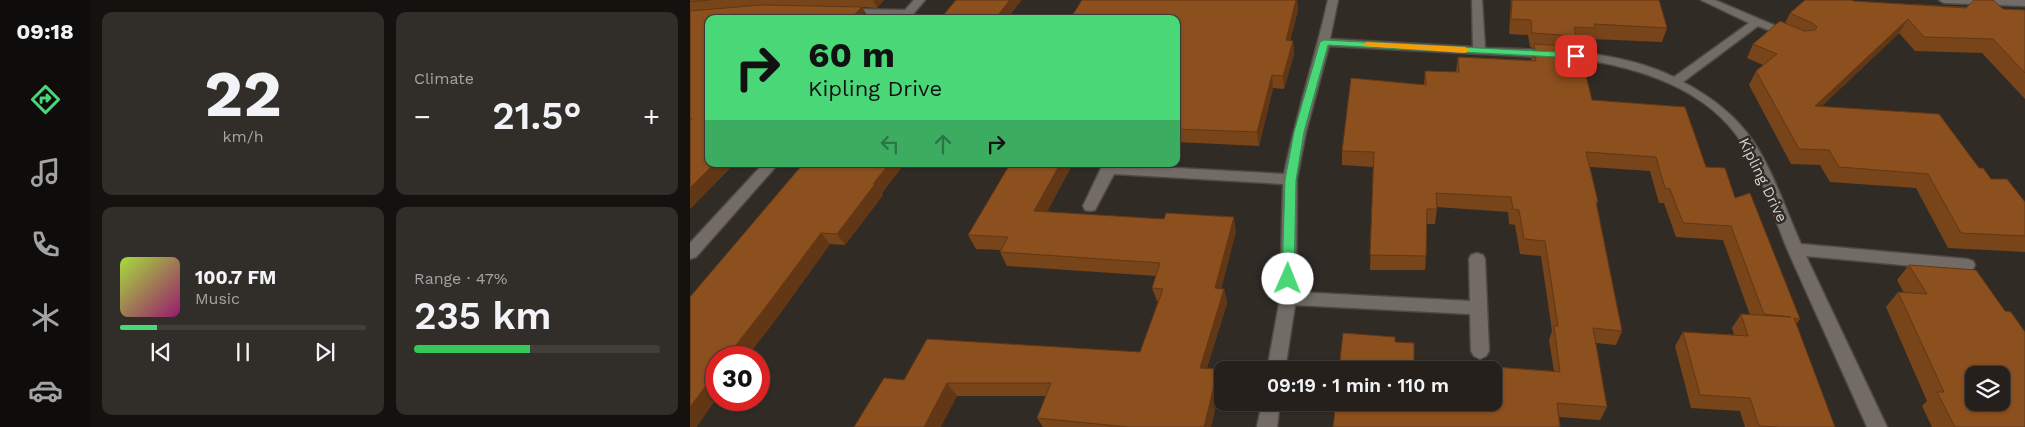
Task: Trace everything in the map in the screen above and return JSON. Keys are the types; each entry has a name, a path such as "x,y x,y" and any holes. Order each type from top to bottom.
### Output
{"street":[{"path":"907,15 920,0"},
{"path":"1278,361 1288,298 1290,180 1299,132 1324,42 1333,0"},
{"path":"1477,0 1479,51"},
{"path":"1706,0 1802,41"},
{"path":"1944,0 2025,3"},
{"path":"836,12 888,15"},
{"path":"1675,82 1757,22"},
{"name":"Kipling Drive","path":"1324,42 1603,59 1638,67 1675,82 1713,104 1741,133 1760,165 1795,248 1877,427"},
{"path":"690,254 768,167"},
{"path":"1090,206 1110,167"},
{"path":"1123,167 1290,180"},
{"path":"1795,248 1967,265"},
{"path":"1477,259 1480,351"},
{"path":"1288,298 1479,308"},
{"path":"1267,427 1270,411"}],"building":[{"path":"690,0 710,0 690,2"},
{"path":"956,0 1010,0 998,15 943,15"},
{"path":"1082,0 1296,0 1286,40 1293,41 1283,76 1272,75 1257,132 1180,129 1180,15 1073,15"},
{"path":"1512,0 1659,0 1667,28 1594,24 1595,28 1574,27 1576,36 1532,33 1531,20 1511,19"},
{"path":"1805,0 1852,0 1966,8 1974,0 1993,0 2003,9 2025,10 2025,73 1993,39 1924,37 1908,19 1815,106 1939,114 1979,168 1983,168 1991,179 2007,179 2025,202 2025,236 1961,233 1928,174 1839,167 1829,150 1799,149 1756,71 1777,54 1753,44 1780,21 1804,31 1815,30 1817,27 1814,24 1790,13"},
{"path":"762,5 862,7 854,15 705,15 705,167 711,167 690,188 690,121 692,119 690,119 690,11"},
{"path":"1534,44 1579,47 1592,100 1685,107 1706,167 1725,168 1735,198 1750,193 1800,319 1794,318 1835,427 1759,426 1750,398 1700,395 1683,332 1748,336 1741,314 1791,317 1764,314 1731,226 1683,223 1670,189 1665,188 1656,157 1586,152 1598,202 1596,202 1622,331 1593,328 1607,407 1557,403 1560,427 1333,427 1335,411 1502,411 1502,368 1560,372 1554,326 1558,326 1545,241 1524,239 1519,210 1513,209 1511,197 1436,193 1437,209 1427,209 1426,256 1370,255 1374,152 1342,151 1351,78 1426,85 1425,71 1459,72 1458,57 1536,61"},
{"path":"800,167 887,167 837,234 821,233 735,346 705,346 705,387 690,407 690,297"},
{"path":"1008,167 1058,167 1034,211 1164,219 1166,213 1234,217 1215,288 1224,289 1200,368 1214,369 1214,386 1204,427 1128,427 1037,418 1051,383 947,383 924,427 854,427 884,378 904,380 927,339 1140,352 1163,289 1152,288 1160,263 1000,252 1008,237 968,235"},
{"path":"1909,265 1976,270 2005,311 2011,312 2025,332 2025,427 1955,427 1937,392 1944,392 1898,292 1927,294"},
{"path":"1343,333 1395,337 1395,342 1414,343 1414,361 1340,361"}],"slow traffic":[{"path":"1367,45 1465,50"}],"route":[{"path":"1288,279 1290,180 1299,132 1324,42 1576,56"}]}
